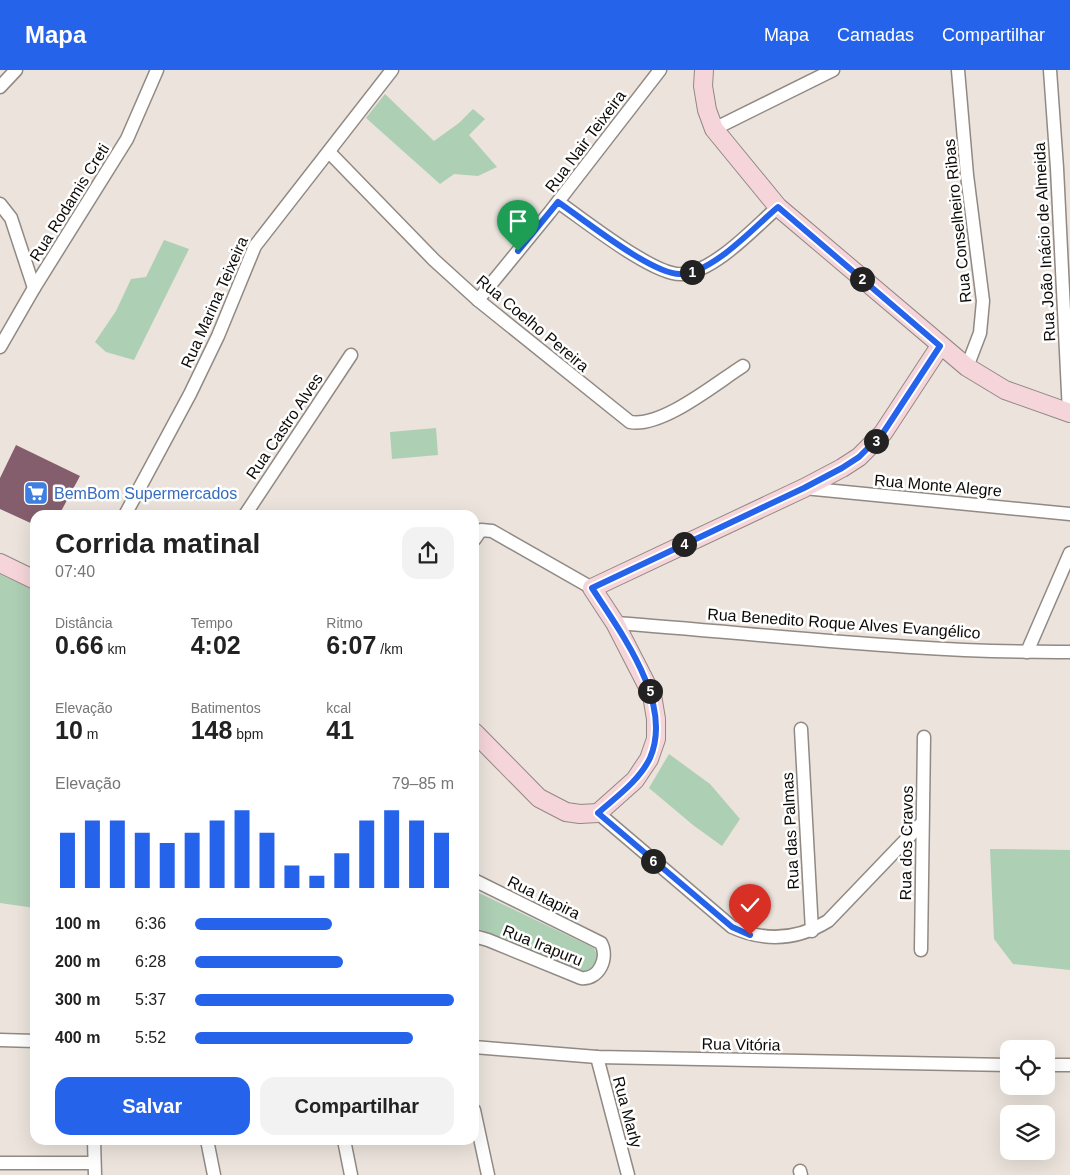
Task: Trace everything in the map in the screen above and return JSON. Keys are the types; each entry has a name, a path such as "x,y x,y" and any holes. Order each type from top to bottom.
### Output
{"street":[{"path":"0,87 16,70"},
{"name":"Rua Rodamis Creti","path":"0,347 34,288 127,139 157,70"},
{"name":"Rua Marina Teixeira","path":"128,510 190,394 218,336 255,246 281,209 329,152 392,70"},
{"path":"704,70 703,86 707,110 714,129 778,207 967,367 1005,390 1070,413"},
{"path":"714,129 833,70"},
{"name":"Rua Conselheiro Ribas","path":"958,70 967,175 983,301 980,333 967,367"},
{"name":"Rua João Inácio de Almeida","path":"1050,70 1064,168 1070,413"},
{"name":"Rua Nair Teixeira","path":"478,300 558,202 655,72"},
{"name":"Rua Coelho Pereira","path":"329,152 434,260 478,300 630,422 646,422 675,410 742,366"},
{"path":"558,202 654,268 681,275 706,266 734,246 778,207"},
{"path":"0,204 11,218 34,288"},
{"path":"592,588 804,488 842,468 871,446 883,433 940,346"},
{"name":"Rua Castro Alves","path":"247,510 351,355"},
{"name":"Rua Monte Alegre","path":"804,488 1070,514"},
{"path":"479,534 484,529 492,531 592,588 615,623 652,694 656,719 656,739 649,758 635,780 598,813 580,814 566,812 539,798 479,737"},
{"path":"1027,652 1070,553"},
{"path":"0,563 30,578"},
{"name":"Rua Benedito Roque Alves Evangélico","path":"615,623 865,643 1027,652 1070,652"},
{"name":"Rua das Palmas","path":"800,729 812,931"},
{"name":"Rua dos Cravos","path":"921,950 921,824 924,737"},
{"path":"598,813 732,927 750,935 769,938 812,931 828,921 921,824"},
{"name":"Rua Itapira","path":"479,882 601,943"},
{"name":"Rua Irapuru","path":"479,937 581,978 588,979 602,966 604,954 601,943"},
{"path":"0,1040 30,1040"},
{"name":"Rua Vitória","path":"479,1047 597,1057 1000,1065"},
{"name":"Rua Marly","path":"597,1057 628,1175"},
{"path":"1055,1065 1070,1065"},
{"path":"479,1133 488,1175"},
{"path":"0,1163 95,1169 94,1145"},
{"path":"208,1145 214,1175"},
{"path":"345,1145 352,1175"}],"green space":[{"path":"385,94 434,141 459,123 473,109 485,119 469,135 497,167 478,176 454,174 440,184 366,118"},
{"path":"164,240 189,249 134,360 106,352 95,342 116,311 131,279 146,277"},
{"path":"436,428 438,455 392,459 390,432"},
{"path":"0,574 30,589 30,907 0,903"},
{"path":"669,754 710,784 740,819 722,846 693,825 649,788"},
{"path":"990,849 1070,850 1070,970 1013,964 994,939"},
{"path":"479,893 594,948 598,958 587,975 479,929"}],"building":[{"name":"BemBom Supermercados","path":"16,445 80,476 62,510 30,510 30,523 0,509 0,478"}],"place":[{"name":"BemBom Supermercados","path":"36,493"}],"route":[{"path":"518,251 558,202 654,268 681,275 706,266 734,246 778,207 940,346 883,433 859,457 804,488 592,588 615,623 638,664 652,694 656,719 656,739 649,758 635,780 598,813 732,927 750,935"}]}
